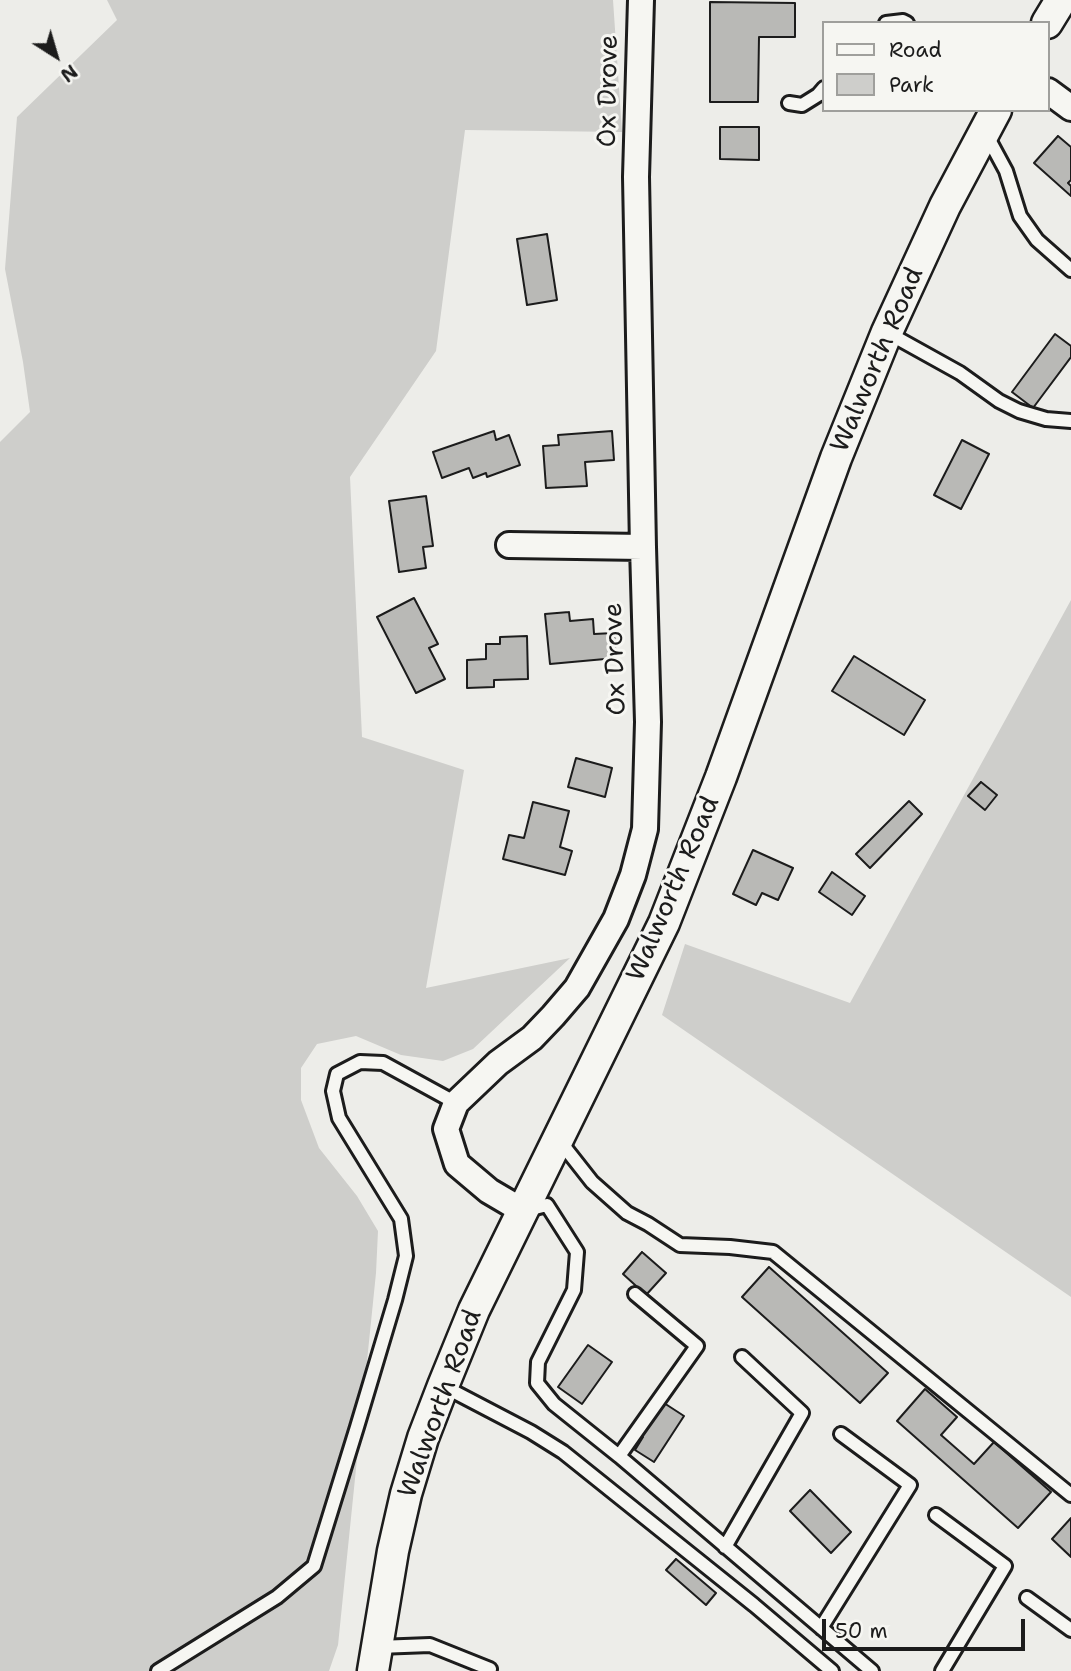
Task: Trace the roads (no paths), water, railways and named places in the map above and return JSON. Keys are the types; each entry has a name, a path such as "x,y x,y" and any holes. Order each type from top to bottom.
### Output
{"street":[{"name":"Ox Drove","path":"456,1103 498,1063 532,1038 577,988 616,919 633,875 645,829 648,723 636,177 641,0"},
{"path":"1049,21 1060,0"},
{"path":"1050,92 1071,108"},
{"name":"Walworth Road","path":"375,1659 393,1551 406,1494 443,1386 474,1310 664,923 721,777 836,458 887,332 945,206 990,120"},
{"path":"509,545 643,547"},
{"path":"456,1103 446,1129 457,1164 489,1191 523,1211"}],"lane":[{"path":"789,103 802,105 822,90"},
{"path":"990,120 1020,216 1037,240 1071,270"},
{"path":"887,332 960,373 1018,411 1046,419 1071,421"},
{"path":"158,1671 277,1597 314,1566 365,1402 406,1256 401,1219 340,1118 333,1091 337,1074 360,1062 383,1063 456,1103"},
{"path":"559,1140 592,1182 626,1213 680,1245 773,1252 1071,1495"},
{"path":"523,1211 547,1205 577,1252 574,1290 538,1362 537,1383 554,1404 872,1671"},
{"path":"619,1456 697,1346 635,1294"},
{"path":"725,1547 802,1413 742,1357"},
{"path":"443,1386 531,1432 563,1452 832,1671"},
{"path":"821,1628 911,1485 841,1434"},
{"path":"936,1515 1005,1566 942,1671"},
{"path":"1027,1598 1071,1630"},
{"path":"375,1659 430,1645 490,1669"}]}
